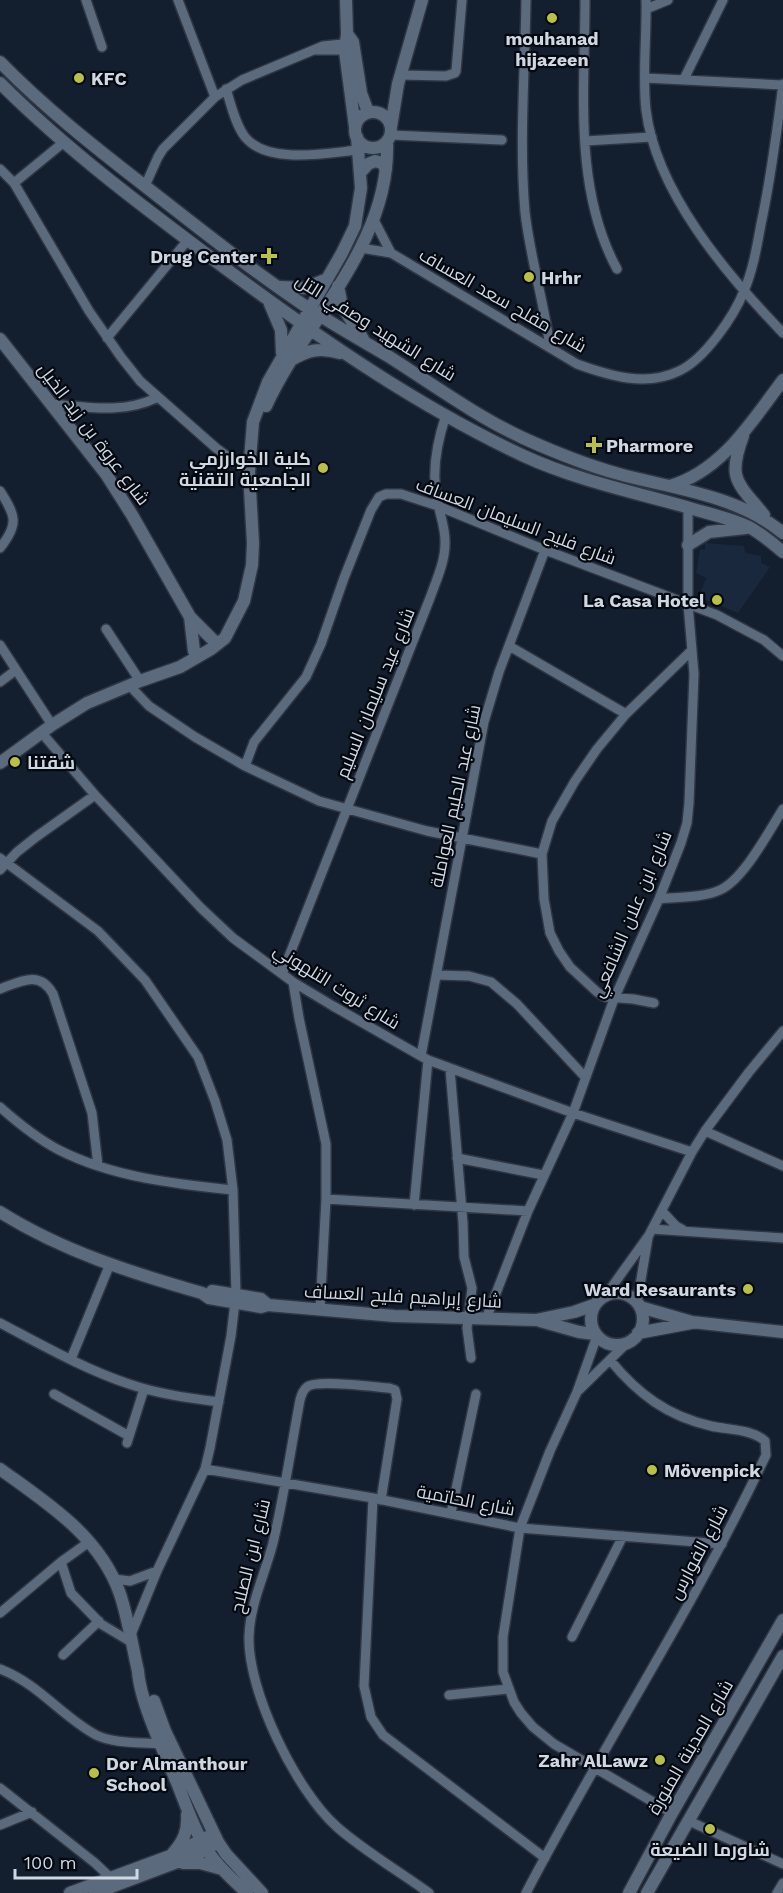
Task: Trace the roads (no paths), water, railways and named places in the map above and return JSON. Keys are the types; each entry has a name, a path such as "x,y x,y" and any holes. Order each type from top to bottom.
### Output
{"street":[{"path":"86,0 102,47"},
{"path":"178,0 216,97"},
{"path":"346,0 360,173 360,202 355,226 333,282 342,306 366,343"},
{"path":"0,763 41,732 87,703 158,674 167,673 200,657 225,638 244,601 252,565 250,450 264,409 286,359 333,282 360,248 374,220 386,169 399,80 422,0"},
{"path":"399,80 455,74 462,0"},
{"path":"526,0 523,140 525,213 544,305 550,347"},
{"path":"585,0 585,141 599,232 617,269"},
{"path":"668,0 646,5 646,111 652,137 665,173 714,255 783,333"},
{"path":"684,79 723,0"},
{"path":"145,186 163,149 226,89 265,69 327,44 349,44"},
{"path":"349,44 361,93 372,112 385,116 390,134 383,145 371,148 365,146 357,138 358,120 372,112 387,102 399,80"},
{"name":"شارع الشهيد وصفي التل","path":"0,62 54,114 190,223 277,287 489,419 521,437 584,462 732,503 768,520 783,533"},
{"path":"645,78 783,84"},
{"name":"شارع الشهيد وصفي التل","path":"0,83 64,142 187,241 305,327 446,415 498,444 541,464 604,485 728,519 749,528 783,552"},
{"name":"شارع مفلح سعد العساف","path":"360,248 391,253 578,364 611,376 647,379 681,370 710,347 744,291 757,246 771,176 783,84"},
{"path":"226,89 244,136 262,149 290,155 357,138"},
{"path":"390,134 502,140"},
{"path":"585,141 652,137"},
{"path":"14,183 64,142"},
{"path":"360,173 375,161 386,169"},
{"path":"0,169 14,183 107,338 140,381 156,398 249,472"},
{"name":"شارع مفلح سعد العساف","path":"374,220 391,253"},
{"path":"107,338 187,241"},
{"path":"277,287 304,288 333,282"},
{"path":"268,301 280,330 286,359"},
{"name":"شارع عروة بن زيد الخيل","path":"0,339 120,496 190,617 213,640"},
{"path":"286,359 320,349 350,357"},
{"path":"669,487 709,468 744,432 783,380"},
{"path":"51,404 120,408 144,404 156,398"},
{"name":"شارع عيد سليمان السليم","path":"282,974 430,598 444,556 445,533 438,506 435,465 446,415"},
{"path":"744,432 734,466 736,480 768,520"},
{"path":"0,491 14,516 14,523 8,537 0,548"},
{"name":"شارع فليح السليمان العساف","path":"245,765 254,742 306,677 315,662 344,578 371,510 379,497 386,494 401,494 438,506 545,550 688,604 746,628 783,656"},
{"name":"شارع ابن علان الشافعي","path":"486,1319 543,1175 573,1113 614,999 659,899 681,843 688,813 694,698 688,604 688,508"},
{"path":"688,545 709,532 749,528"},
{"name":"شارع عبد الحليم العواملة","path":"414,1205 425,1058 437,975 484,722 509,646 545,550"},
{"name":"شارع عروة بن زيد الخيل","path":"190,617 194,651"},
{"path":"106,629 140,698 195,737 245,765 319,801 347,810 388,822 542,854"},
{"path":"158,674 164,667 229,630"},
{"path":"0,645 52,725"},
{"path":"509,646 626,714"},
{"path":"654,1003 624,998 614,999 597,993 570,967 550,933 542,854 552,821 575,780 597,748 626,714 692,650"},
{"path":"0,682 16,670"},
{"name":"شارع ثروت التلهوني","path":"41,732 95,795 201,908 233,938 293,982 425,1058 450,1069 692,1152"},
{"path":"95,795 2,864 105,937 145,980 198,1057 227,1140 233,1190 236,1298 206,1469 157,1571 131,1640"},
{"path":"659,899 712,893 728,885 759,848 783,809"},
{"path":"437,975 469,976 491,982 517,1004 585,1077"},
{"path":"0,989 20,981 33,979 41,980 53,994 92,1113 98,1166"},
{"path":"293,982 310,1074 323,1127 326,1159 320,1310"},
{"path":"628,1342 617,1345 606,1342 596,1335 590,1320 594,1305 606,1295 650,1232 705,1131 783,1031"},
{"path":"450,1069 464,1257 473,1293 467,1328 471,1358"},
{"path":"0,1107 36,1136 57,1149 98,1166 176,1183 233,1190"},
{"path":"705,1131 783,1166"},
{"path":"457,1158 543,1175"},
{"path":"326,1199 528,1211"},
{"path":"662,1211 676,1226 685,1231"},
{"name":"شارع إبراهيم فليح العساف","path":"0,1212 52,1241 110,1264 202,1293 210,1291 236,1298 261,1299 268,1305 468,1319 536,1320 594,1305"},
{"path":"650,1232 685,1231 783,1238"},
{"path":"639,1333 643,1316 639,1305 650,1232"},
{"path":"70,1359 110,1264"},
{"path":"606,1295 617,1293 629,1296 639,1305 693,1322 783,1332"},
{"name":"شارع إبراهيم فليح العساف","path":"536,1320 596,1335"},
{"path":"578,1392 639,1333 693,1322"},
{"path":"0,1323 113,1378 144,1389 219,1402"},
{"path":"596,1335 578,1392 527,1505 520,1528 501,1657 508,1689 521,1713 533,1727 554,1744 672,1814"},
{"name":"شارع الفوارس","path":"594,1768 722,1544 766,1455 765,1441 752,1434 709,1426 681,1416 651,1401 628,1381 610,1360"},
{"name":"شارع ابن الصلاح","path":"377,1499 397,1399 395,1390 315,1383 306,1387 300,1400 270,1557 251,1617 249,1636 254,1674 267,1718 294,1771 327,1816 338,1827 429,1893"},
{"path":"54,1394 128,1439 144,1389"},
{"path":"451,1513 476,1394"},
{"path":"0,1469 66,1518 89,1542 114,1580 120,1595 139,1680 161,1744 186,1804 210,1841 226,1854 262,1893"},
{"name":"شارع الحاتمية","path":"206,1469 377,1499 520,1528 722,1544"},
{"path":"377,1499 364,1686 370,1717 383,1735 545,1858"},
{"path":"572,1637 623,1536"},
{"path":"0,1613 61,1562 89,1542"},
{"path":"61,1562 71,1593 99,1622 131,1640"},
{"path":"114,1580 130,1581 157,1571"},
{"name":"شارع المدينة المنورة","path":"629,1893 783,1620"},
{"path":"63,1655 99,1622"},
{"name":"شارع المدينة المنورة","path":"647,1893 783,1656"},
{"path":"0,1669 34,1687 72,1719 96,1735 161,1744"},
{"path":"138,1671 144,1677 222,1869 247,1893"},
{"path":"449,1695 508,1689"},
{"path":"526,1893 594,1768"},
{"path":"0,1788 114,1881"},
{"path":"171,1860 186,1832 186,1804"},
{"path":"0,1825 32,1812"},
{"path":"689,1821 783,1864"},
{"path":"70,1893 114,1881 171,1860 210,1841"},
{"path":"171,1860 200,1863 222,1869"},
{"path":"95,1893 114,1881"},
{"path":"777,1893 783,1883"}],"place":[{"name":"mouhanad hijazeen","path":"552,18"},
{"name":"KFC","path":"79,78"},
{"name":"Drug Center","path":"269,256"},
{"name":"Hrhr","path":"529,277"},
{"name":"Pharmore","path":"594,445"},
{"name":"كلية الخوارزمي الجامعية التقنية","path":"323,468"},
{"name":"La Casa Hotel","path":"717,600"},
{"name":"شقتنا","path":"15,762"},
{"name":"Ward Resaurants","path":"748,1289"},
{"name":"Mövenpick","path":"652,1470"},
{"name":"Zahr AlLawz","path":"660,1760"},
{"name":"Dor Almanthour School","path":"94,1773"},
{"name":"شاورما الضيعة","path":"710,1829"}]}
